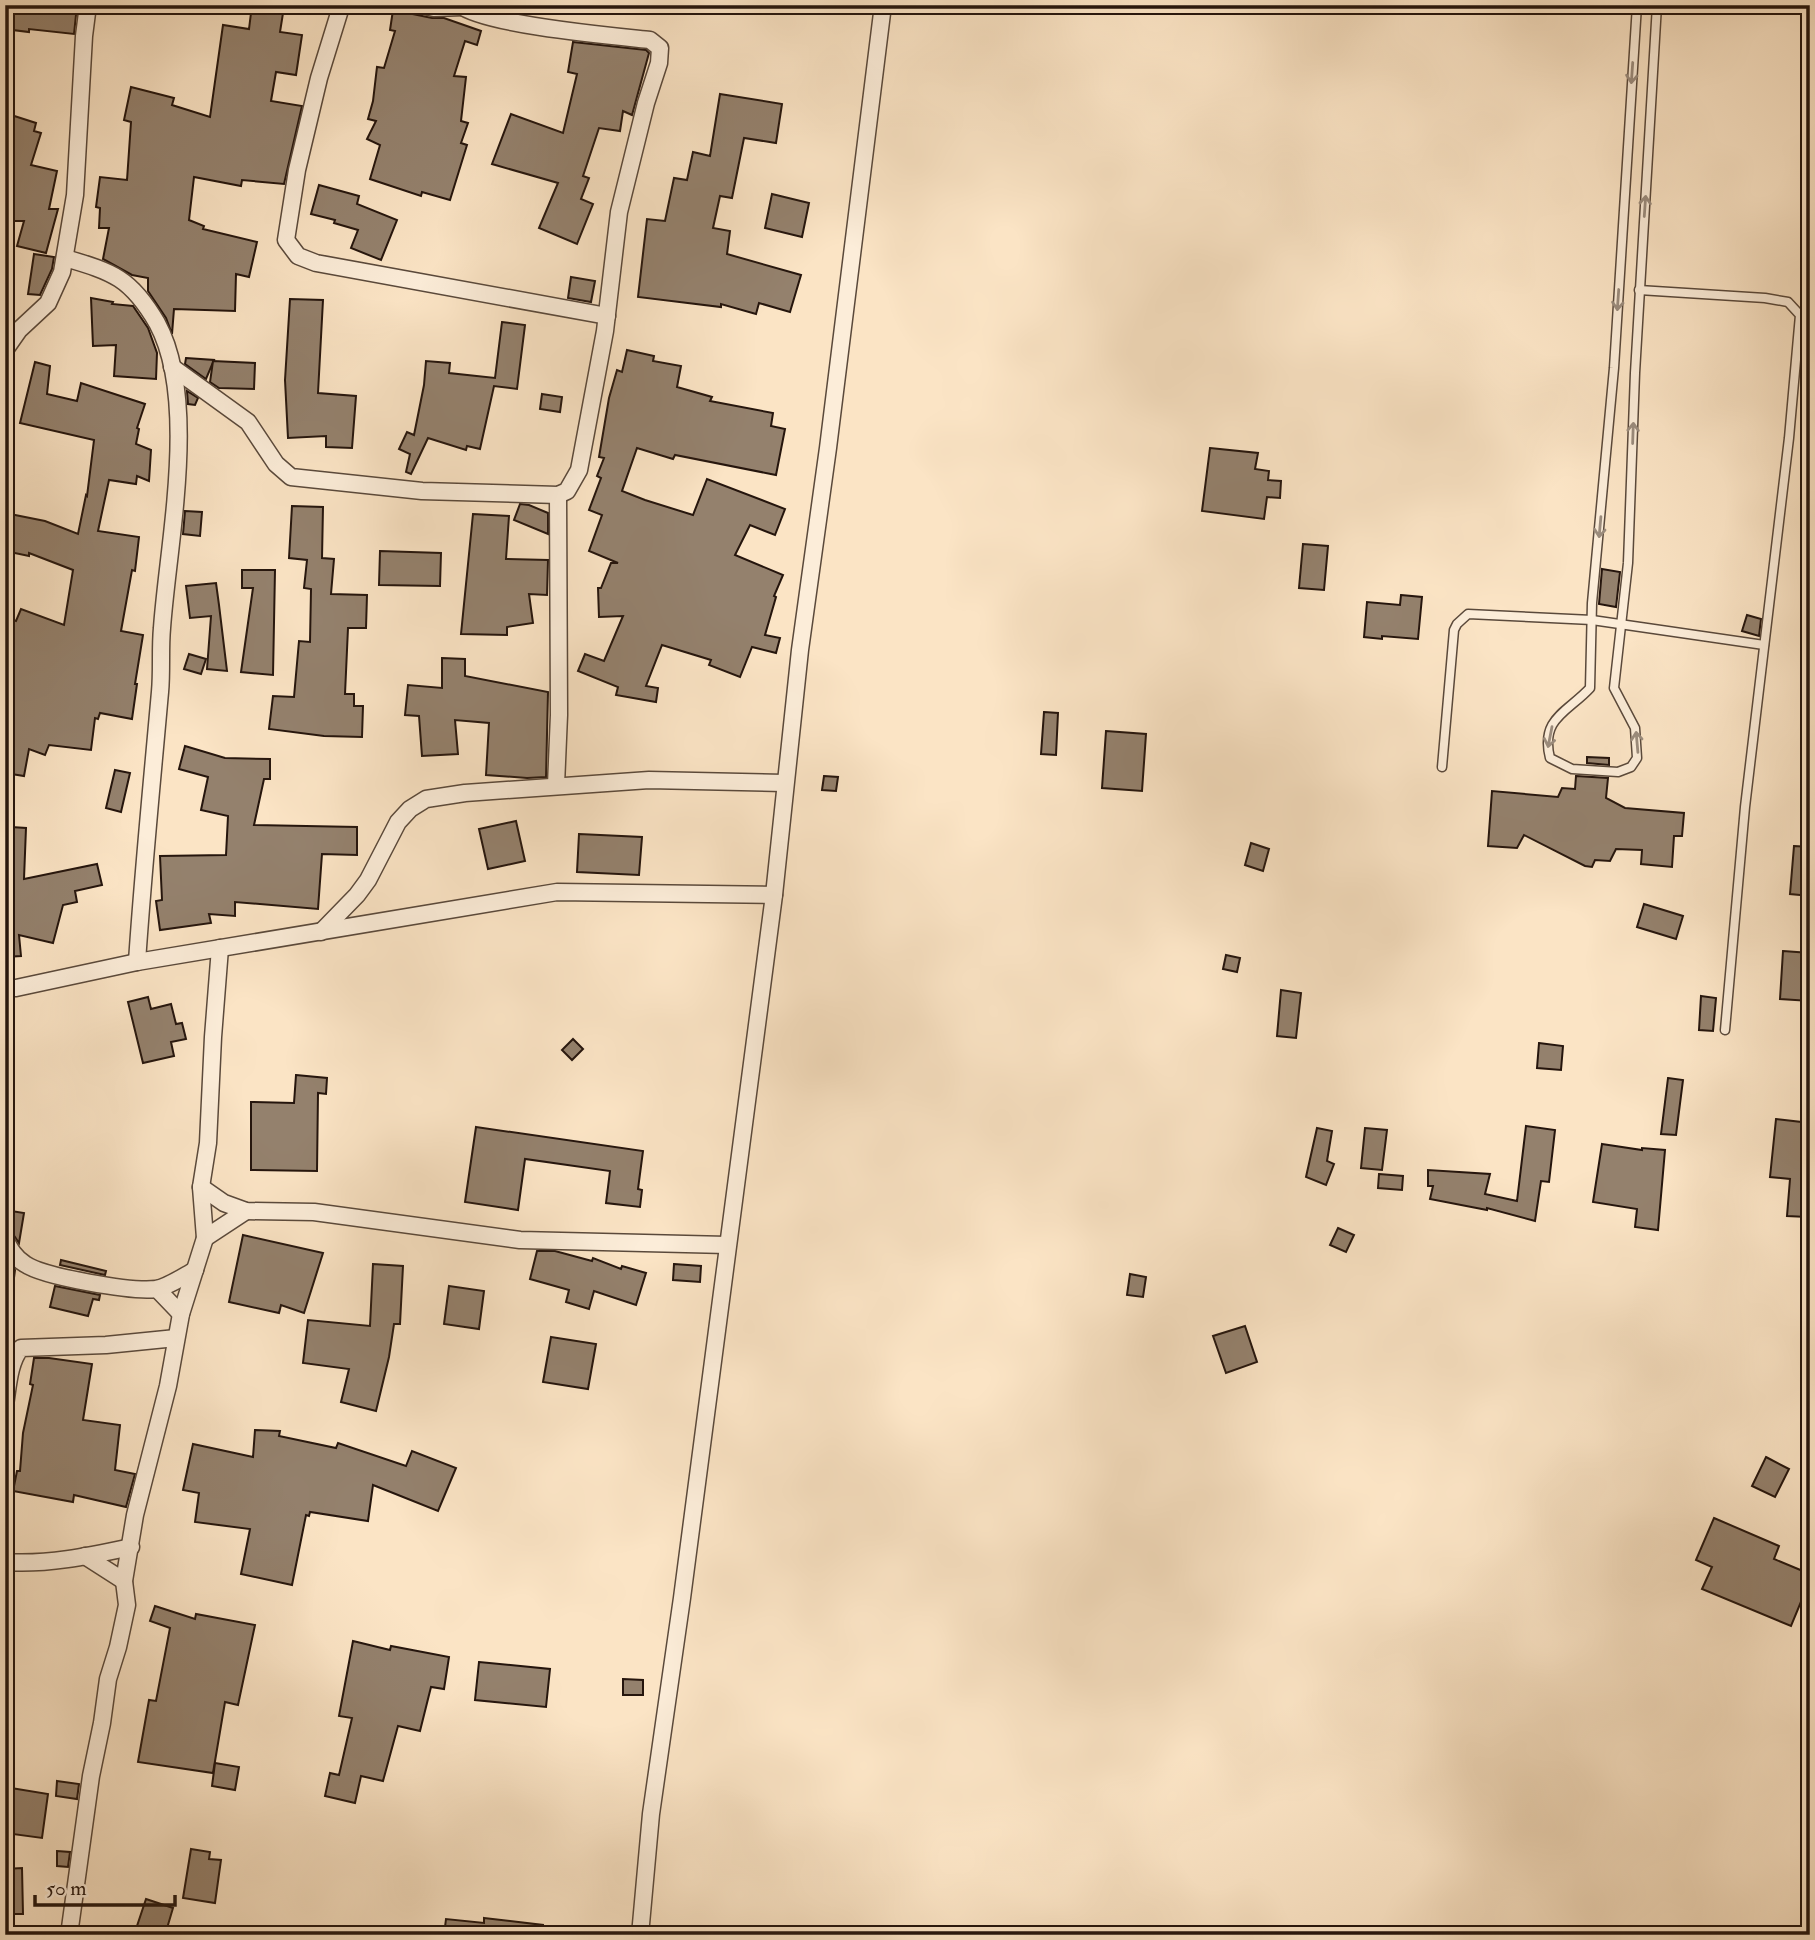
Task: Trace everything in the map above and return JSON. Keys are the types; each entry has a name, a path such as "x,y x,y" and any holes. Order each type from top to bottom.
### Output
{"street":[{"path":"5,350 19,330 48,303 58,285 65,258 75,195 88,5"},
{"path":"173,368 248,422 276,464 291,477 422,491 558,495 567,491 579,470 607,316 619,212 646,103 659,63 660,48 649,40 510,22 475,14 461,6 434,8 421,5"},
{"path":"640,1935 651,1814 774,895 784,783 883,5"},
{"path":"341,7 319,78 297,170 286,240 293,251 298,256 316,263 607,316"},
{"path":"65,258 110,272 129,285 157,323 173,368 177,408 177,486 164,605 160,688 146,828 137,962"},
{"path":"177,408 200,388"},
{"path":"556,785 559,715 558,495"},
{"path":"321,932 368,880 389,835 410,809 426,799 556,785 649,780 784,783"},
{"path":"5,988 16,988 137,962 557,892 774,895"},
{"path":"69,1935 90,1776 102,1723 108,1679 127,1605 124,1581 139,1500 168,1386 181,1314 205,1238 201,1187 208,1143 220,948"},
{"path":"201,1187 224,1203 246,1211 314,1212 520,1240 727,1245"},
{"path":"205,1238 246,1211"},
{"path":"5,1239 20,1260 42,1272 99,1284 157,1289 195,1270"},
{"path":"157,1289 181,1314"},
{"path":"5,1405 17,1353 25,1347 106,1345 176,1338"},
{"path":"5,1562 31,1564 131,1546"},
{"path":"85,1556 124,1581"}],"lane":[{"path":"1637,5 1614,368 1592,620 1590,688 1565,708 1554,721 1548,741 1550,758 1572,769 1618,772 1631,767 1637,758 1635,728 1614,688 1628,563 1639,290 1657,5"},
{"path":"1639,290 1777,300 1788,302 1800,315 1789,438 1745,807 1725,1030"},
{"path":"1442,767 1454,630 1468,614 1592,620 1764,645"}],"building":[{"path":"5,5 77,5 74,34 5,29"},
{"path":"252,5 284,7 280,32 302,35 296,75 276,72 271,101 302,106 284,184 242,180 241,186 194,177 189,220 204,226 203,229 257,242 249,277 236,274 235,311 174,309 172,334 166,318 148,291 148,278 132,275 103,259 109,228 99,228 100,208 96,207 100,177 127,180 131,122 124,120 131,87 174,98 172,105 210,117 223,25 249,29"},
{"path":"393,10 444,18 481,31 477,45 465,41 454,76 466,77 461,121 468,123 461,143 467,145 450,200 422,192 421,196 370,179 380,145 367,139 376,121 368,119 377,67 384,68 395,31 390,30"},
{"path":"573,42 646,50 649,53 632,115 623,111 620,131 599,128 583,176 589,178 581,199 593,204 577,244 539,228 558,183 492,164 511,114 563,133 577,74 568,72"},
{"path":"720,94 782,104 776,143 744,138 732,198 720,196 713,228 730,231 727,254 801,275 790,312 759,303 756,314 721,304 721,307 638,297 647,219 665,221 674,178 687,180 693,152 710,156"},
{"path":"5,113 36,123 34,131 41,133 31,165 57,171 49,209 58,209 46,253 17,246 24,221 11,221 13,189 5,188"},
{"path":"319,185 359,196 357,204 397,220 381,260 351,248 358,230 311,214"},
{"path":"772,194 809,203 802,237 765,228"},
{"path":"34,254 54,257 52,269 40,295 28,294"},
{"path":"571,277 595,281 591,302 568,298"},
{"path":"91,298 133,306 148,328 157,353 156,379 114,376 116,345 93,346"},
{"path":"290,299 323,300 318,393 356,396 352,448 326,447 326,436 288,438 285,380"},
{"path":"502,322 525,325 517,389 494,386 480,449 467,446 466,450 428,438 411,474 406,472 410,454 399,449 407,432 414,435 426,361 450,363 449,373 495,378"},
{"path":"627,350 654,356 653,361 681,366 677,387 712,397 710,401 773,413 771,426 785,429 776,475 675,455 673,459 637,448 622,491 693,515 707,479 785,509 775,535 750,525 735,555 783,575 774,596 776,597 765,635 780,638 776,653 752,647 740,677 709,665 711,660 662,645 646,686 658,688 656,702 616,695 618,687 578,671 585,654 604,661 623,616 599,617 598,588 601,588 611,563 618,563 589,551 602,515 589,510 601,478 597,476 604,458 599,457 609,398 617,370 622,372"},
{"path":"186,358 214,360 206,379 185,364"},
{"path":"213,361 255,363 254,389 219,388 210,382"},
{"path":"35,362 50,366 47,394 77,401 81,383 145,404 137,428 136,444 151,450 149,481 137,476 136,484 109,480 98,531 139,537 135,571 132,570 121,631 143,635 132,719 100,713 98,719 95,718 91,750 49,745 45,755 29,749 24,776 5,773 5,617 16,621 21,609 64,625 73,570 29,553 29,556 5,551 5,513 45,521 78,534 87,496 94,440 20,423"},
{"path":"187,391 198,398 195,405 188,404"},
{"path":"542,394 562,397 560,412 540,409"},
{"path":"1210,448 1258,453 1255,469 1269,471 1268,480 1281,481 1280,498 1267,497 1264,519 1202,511"},
{"path":"520,504 548,513 548,534 514,520"},
{"path":"292,506 323,507 322,558 334,559 331,594 367,595 366,628 348,628 345,694 354,694 354,706 363,706 362,737 324,736 269,729 273,696 294,697 299,641 310,642 311,589 304,588 307,560 289,558"},
{"path":"185,511 202,512 200,536 183,534"},
{"path":"473,514 509,516 506,559 548,560 547,595 529,594 533,623 507,627 507,635 461,634"},
{"path":"1303,544 1328,546 1324,590 1299,588"},
{"path":"380,551 441,553 440,586 379,585"},
{"path":"1602,569 1620,572 1616,607 1599,604"},
{"path":"242,570 275,570 273,675 241,672 253,588 242,588"},
{"path":"216,583 227,671 207,669 211,616 190,618 186,586"},
{"path":"1401,595 1422,597 1418,639 1364,637 1367,602 1400,605"},
{"path":"1747,615 1761,619 1759,636 1742,631"},
{"path":"189,654 206,659 201,674 184,669"},
{"path":"442,658 465,659 465,676 548,692 546,777 486,775 489,723 455,720 458,754 422,756 419,716 405,715 408,685 442,688"},
{"path":"1044,712 1058,713 1056,755 1041,754"},
{"path":"1106,731 1146,734 1142,791 1102,788"},
{"path":"185,746 225,758 270,759 270,779 264,779 254,825 357,827 357,855 322,854 318,909 235,902 235,916 209,914 211,923 160,930 156,901 162,900 160,856 226,855 228,816 201,810 208,777 179,769"},
{"path":"1587,757 1609,758 1609,765 1587,763"},
{"path":"115,770 130,773 121,812 106,808"},
{"path":"824,776 838,777 836,791 822,790"},
{"path":"1576,776 1608,778 1606,798 1625,808 1684,813 1682,836 1674,836 1672,867 1641,864 1642,850 1616,849 1610,861 1595,860 1592,867 1585,866 1524,835 1517,848 1488,846 1492,791 1558,797 1562,788 1575,789"},
{"path":"516,821 525,861 488,869 479,829"},
{"path":"11,827 26,828 24,879 97,864 102,885 75,891 77,902 63,905 53,943 19,935 21,956 5,957 5,874 10,874"},
{"path":"579,834 642,837 639,875 577,872"},
{"path":"1251,843 1269,849 1263,871 1245,865"},
{"path":"1794,846 1810,847 1810,896 1790,894"},
{"path":"1644,904 1683,916 1676,939 1637,927"},
{"path":"1783,951 1810,953 1810,1001 1780,999"},
{"path":"1226,955 1240,958 1237,972 1223,969"},
{"path":"1281,990 1301,993 1296,1038 1277,1036"},
{"path":"1701,996 1716,998 1713,1031 1699,1030"},
{"path":"148,997 151,1009 171,1004 176,1024 182,1023 186,1039 171,1042 174,1056 143,1063 128,1002"},
{"path":"573,1039 583,1049 572,1060 562,1050"},
{"path":"1539,1043 1563,1046 1561,1070 1537,1068"},
{"path":"296,1075 327,1078 326,1094 318,1093 317,1171 251,1170 251,1102 294,1103"},
{"path":"1668,1078 1683,1080 1676,1135 1661,1134"},
{"path":"1776,1119 1810,1123 1807,1217 1787,1216 1790,1179 1770,1177"},
{"path":"1526,1126 1555,1130 1549,1182 1541,1181 1535,1221 1487,1208 1430,1199 1433,1186 1428,1186 1428,1170 1490,1174 1485,1194 1517,1201"},
{"path":"476,1127 643,1151 638,1189 642,1190 640,1207 606,1203 610,1171 525,1159 518,1210 465,1202"},
{"path":"1317,1128 1332,1131 1327,1161 1334,1164 1326,1185 1306,1177"},
{"path":"1365,1128 1387,1130 1382,1170 1361,1168"},
{"path":"1602,1144 1642,1150 1665,1150 1658,1230 1635,1227 1637,1209 1593,1202"},
{"path":"1379,1174 1403,1176 1402,1190 1378,1188"},
{"path":"5,1210 24,1213 19,1243 11,1231 5,1229"},
{"path":"1338,1228 1354,1235 1346,1252 1330,1245"},
{"path":"243,1235 323,1253 304,1313 281,1305 279,1313 229,1302"},
{"path":"537,1251 555,1251 592,1261 593,1258 621,1269 622,1266 646,1273 636,1305 594,1291 589,1309 566,1302 569,1290 530,1279"},
{"path":"5,1260 15,1270 14,1278 5,1277"},
{"path":"61,1260 106,1271 105,1275 60,1265"},
{"path":"373,1264 403,1266 400,1324 394,1324 376,1411 341,1402 349,1369 303,1363 308,1320 370,1326"},
{"path":"674,1264 701,1266 700,1282 673,1280"},
{"path":"1130,1274 1146,1277 1143,1297 1127,1295"},
{"path":"55,1286 100,1295 99,1300 93,1299 88,1316 50,1307"},
{"path":"449,1286 484,1291 479,1329 444,1324"},
{"path":"1245,1326 1257,1362 1226,1373 1213,1336"},
{"path":"551,1337 596,1344 588,1389 543,1382"},
{"path":"34,1358 92,1364 83,1420 120,1425 115,1470 135,1474 126,1507 74,1495 73,1502 13,1491 17,1471 20,1471 23,1433 33,1385 30,1384"},
{"path":"255,1430 280,1431 279,1436 336,1448 338,1443 406,1466 412,1451 456,1468 438,1511 373,1485 368,1521 310,1512 309,1516 306,1515 292,1585 241,1574 250,1529 195,1522 199,1493 183,1490 193,1444 253,1457"},
{"path":"1766,1457 1789,1469 1775,1497 1752,1486"},
{"path":"1714,1518 1779,1546 1774,1559 1810,1574 1791,1626 1702,1589 1712,1567 1696,1560"},
{"path":"155,1606 195,1619 196,1614 255,1625 238,1705 225,1702 213,1773 138,1762 149,1700 156,1701 170,1628 150,1621"},
{"path":"353,1641 390,1650 391,1646 449,1657 444,1689 431,1687 420,1731 398,1726 383,1781 361,1776 355,1803 325,1796 330,1773 339,1775 352,1718 339,1716"},
{"path":"479,1662 550,1669 546,1707 475,1700"},
{"path":"623,1679 643,1680 643,1695 623,1695"},
{"path":"215,1763 239,1767 235,1790 212,1786"},
{"path":"57,1781 79,1784 77,1799 56,1796"},
{"path":"5,1787 48,1794 42,1838 5,1833"},
{"path":"191,1849 210,1852 209,1859 221,1860 215,1903 183,1898"},
{"path":"57,1851 70,1852 68,1867 57,1866"},
{"path":"22,1868 23,1914 5,1914 5,1869"},
{"path":"146,1899 173,1908 165,1935 134,1935"},
{"path":"484,1918 543,1925 542,1935 444,1935 446,1919 484,1923"}]}
